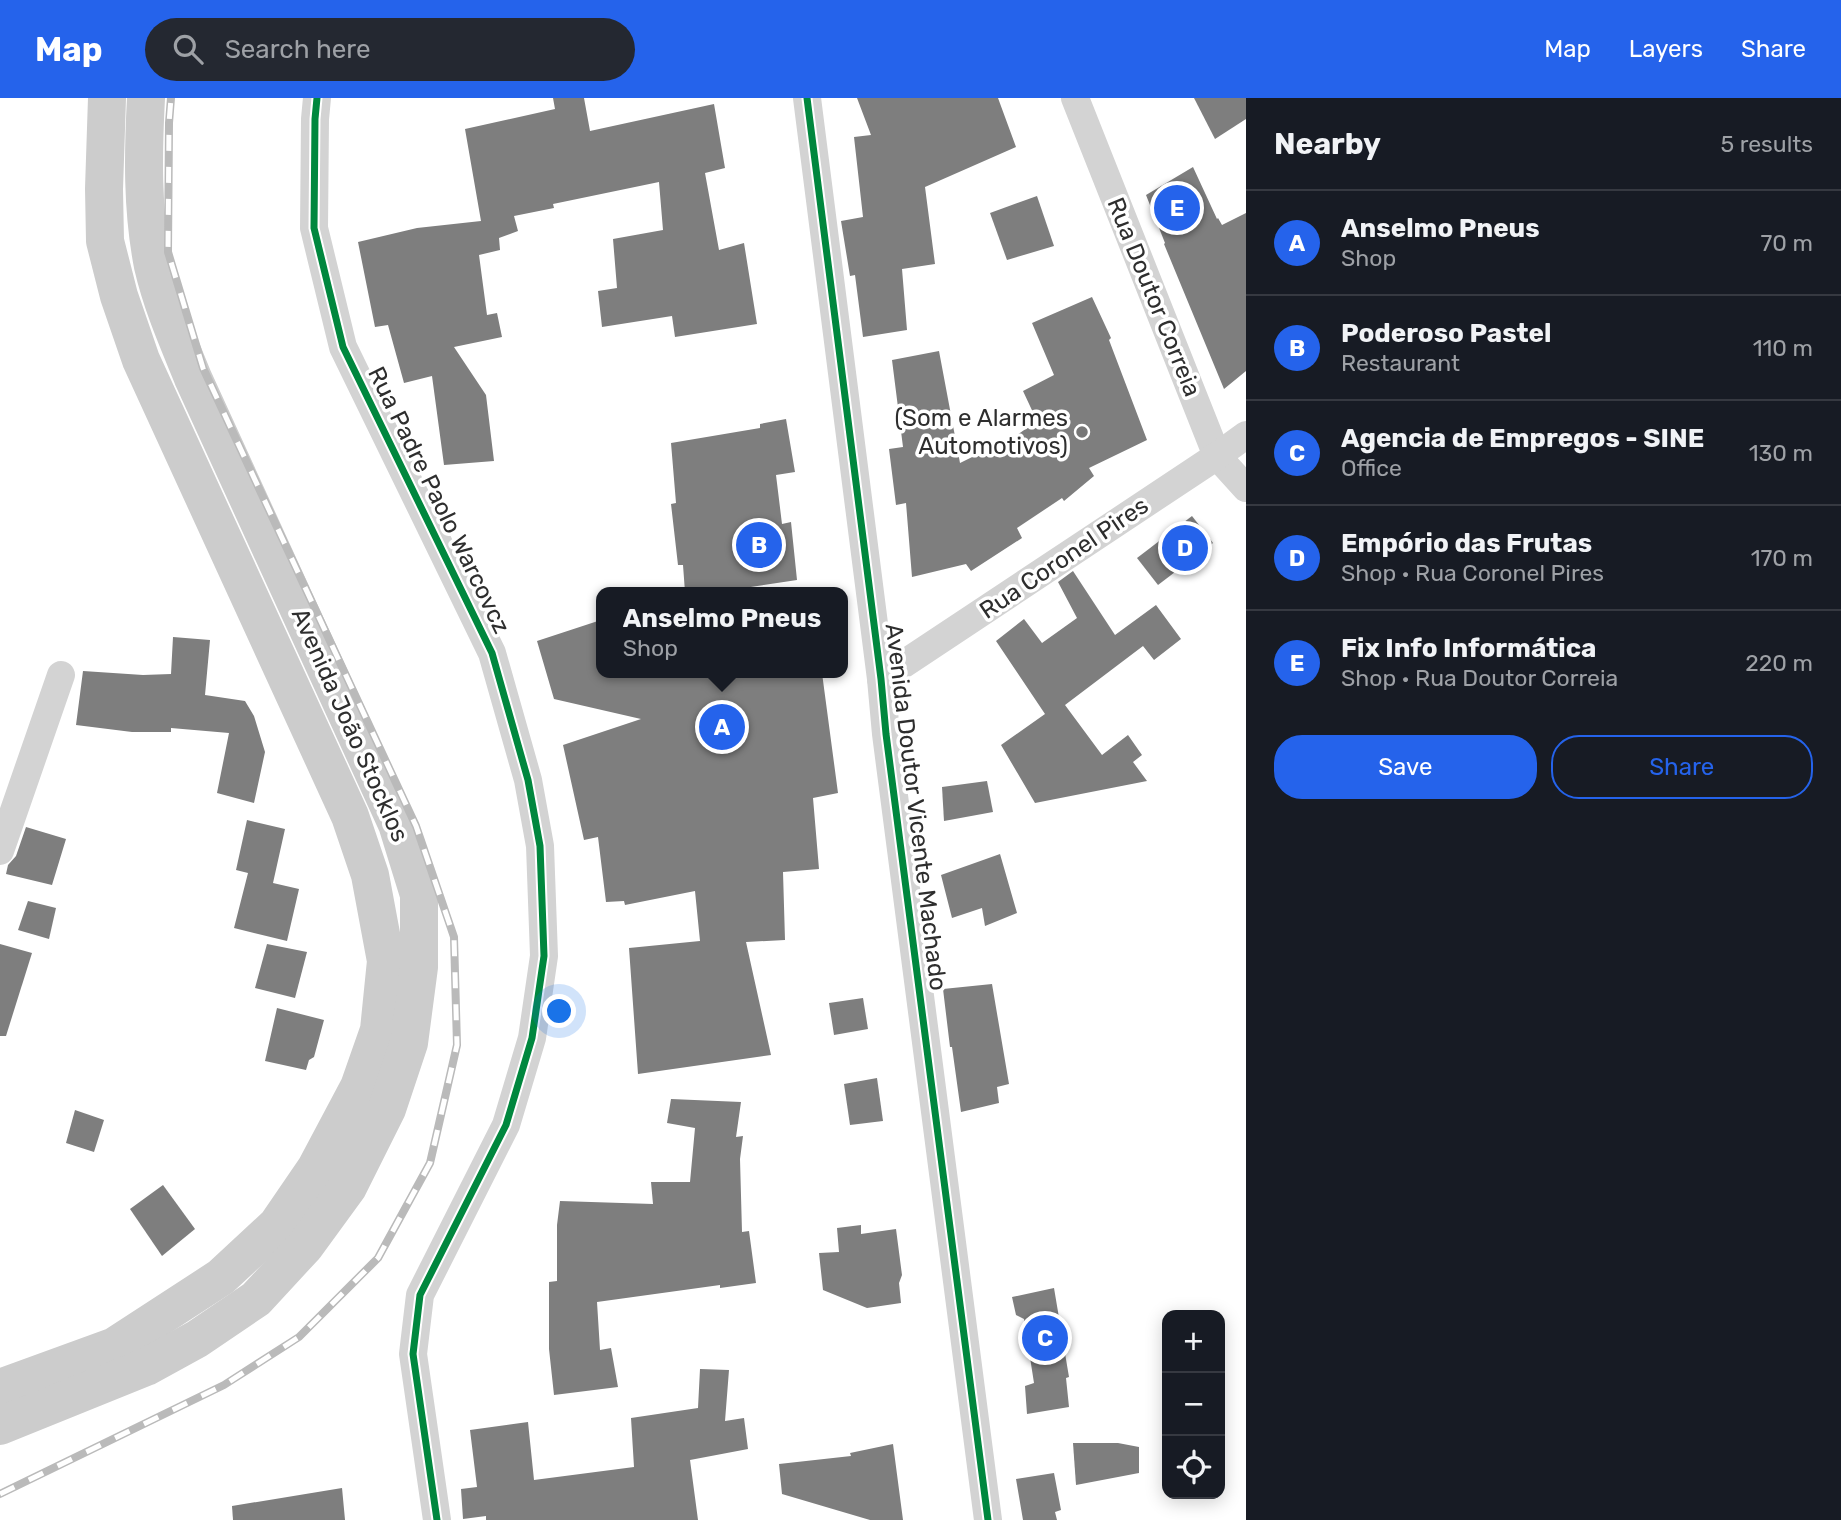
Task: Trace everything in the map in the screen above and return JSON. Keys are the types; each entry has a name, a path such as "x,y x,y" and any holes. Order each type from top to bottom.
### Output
{"main road":[{"name":"Avenida João Stocklos","path":"0,1388 116,1346 221,1277 277,1225 316,1168 359,1087 379,1030 386,961 370,875 350,816 141,360 119,296 105,241 107,98"},
{"name":"Avenida João Stocklos","path":"0,1426 146,1367 197,1339 256,1299 305,1246 348,1188 387,1109 409,1042 419,967 419,895 397,824 167,316 153,267 145,212 143,155 146,98"}],"street":[{"name":"Rua Padre Paolo Warcovcz","path":"317,98 314,228 343,346 492,653 528,780 540,846 544,956 532,1038 506,1125 420,1295 413,1354 437,1520"},
{"name":"Avenida Doutor Vicente Machado","path":"807,98 988,1520"},
{"name":"Rua Doutor Correia","path":"1075,98 1217,456 1246,488"},
{"name":"Rua Coronel Pires","path":"881,679 1246,435"},
{"path":"0,851 61,675"}],"building":[{"path":"553,98 584,98 590,131 714,104 725,168 705,173 719,250 744,243 757,324 675,337 672,316 602,327 598,291 617,288 613,239 663,230 659,182 553,204 554,208 514,216 518,231 499,238 500,250 479,255 487,315 497,313 502,337 454,347 486,395 494,461 444,465 432,376 404,383 388,325 375,327 358,242 417,228 481,221 465,129 555,109"},
{"path":"857,98 998,98 1016,147 925,187 935,264 902,269 907,330 863,337 855,275 850,276 841,221 863,217 854,137 871,135"},
{"path":"1194,98 1246,98 1246,119 1215,139"},
{"path":"1193,167 1222,225 1246,213 1246,371 1224,389 1146,195"},
{"path":"1037,196 1054,246 1007,260 990,213"},
{"path":"1092,297 1111,338 1109,340 1147,440 1089,468 1094,476 1064,501 1062,498 1017,528 1022,538 971,571 966,564 912,577 906,503 896,505 889,449 903,447 892,360 939,351 960,463 1017,435 1037,421 1023,391 1054,375 1032,323"},
{"path":"786,419 795,472 776,475 782,524 791,522 797,580 751,587 685,587 683,565 678,565 671,504 676,503 671,443 760,428 760,424"},
{"path":"1192,516 1213,543 1158,585 1137,558"},
{"path":"1073,571 1115,635 1156,605 1181,639 1154,660 1143,646 1065,705 1102,755 1128,735 1142,755 1133,762 1147,781 1035,803 1001,745 1045,714 996,641 1024,619 1042,643 1077,618 1058,582"},
{"path":"596,622 596,678 823,678 838,793 813,798 819,869 783,872 785,940 746,942 771,1055 638,1074 629,948 700,941 695,891 625,905 624,901 606,902 598,837 584,840 563,745 641,719 554,699 537,641"},
{"path":"173,637 210,640 205,695 245,701 254,716 265,752 254,803 217,793 229,733 171,728 171,732 132,732 76,725 83,671 171,674"},
{"path":"987,781 993,812 944,821 942,787"},
{"path":"247,820 285,829 273,883 299,889 287,941 234,928 248,873 236,870"},
{"path":"26,827 66,839 52,885 6,874 8,865 16,856"},
{"path":"1000,854 1017,913 985,926 982,908 952,918 941,875"},
{"path":"28,901 56,908 49,939 18,930"},
{"path":"0,944 32,953 6,1036 0,1036"},
{"path":"267,944 307,952 295,998 255,988"},
{"path":"992,984 1009,1084 997,1087 999,1103 961,1112 943,989"},
{"path":"863,998 868,1029 834,1035 829,1003"},
{"path":"277,1008 324,1020 314,1057 309,1060 306,1070 265,1061"},
{"path":"877,1078 883,1121 850,1125 844,1084"},
{"path":"671,1099 741,1102 736,1137 743,1136 740,1159 742,1232 749,1231 756,1283 720,1288 720,1285 597,1302 600,1350 611,1348 618,1387 554,1395 549,1349 549,1282 557,1281 560,1201 653,1204 651,1182 690,1182 695,1128 667,1123"},
{"path":"75,1110 104,1120 94,1152 66,1143"},
{"path":"163,1185 195,1229 162,1256 130,1209"},
{"path":"861,1225 861,1234 896,1229 902,1275 899,1283 901,1303 867,1308 823,1290 819,1253 839,1252 837,1228"},
{"path":"1054,1288 1069,1377 1066,1378 1069,1407 1027,1414 1025,1386 1034,1383 1024,1319 1016,1315 1012,1297"},
{"path":"700,1369 729,1370 725,1421 744,1418 748,1449 690,1460 698,1520 486,1520 486,1516 463,1519 461,1489 477,1487 470,1430 528,1422 534,1480 634,1467 631,1418 698,1408"},
{"path":"1073,1443 1118,1443 1139,1447 1139,1473 1076,1485"},
{"path":"893,1444 903,1520 870,1520 782,1494 779,1464 851,1456 850,1453"},
{"path":"1054,1473 1061,1510 1055,1512 1057,1520 1023,1520 1016,1479"},
{"path":"342,1488 345,1520 233,1520 232,1506"}],"railway":[{"path":"0,1494 224,1385 299,1337 378,1258 430,1163 457,1045 454,937 416,826 203,368 168,252 171,98"}],"cycle path":[{"path":"317,98 314,228 343,347 492,653 528,780 540,846 544,956 532,1038 506,1125 420,1295 413,1354 437,1520"},
{"path":"807,98 988,1520"}],"place":[{"name":"Fix Info Informática","path":"1177,208"},
{"name":"(Som e Alarmes Automotivos)","path":"1082,432"},
{"name":"Poderoso Pastel","path":"759,545"},
{"name":"Empório das Frutas","path":"1185,548"},
{"name":"Anselmo Pneus","path":"722,727"},
{"name":"Agencia de Empregos - SINE","path":"1045,1338"}]}
